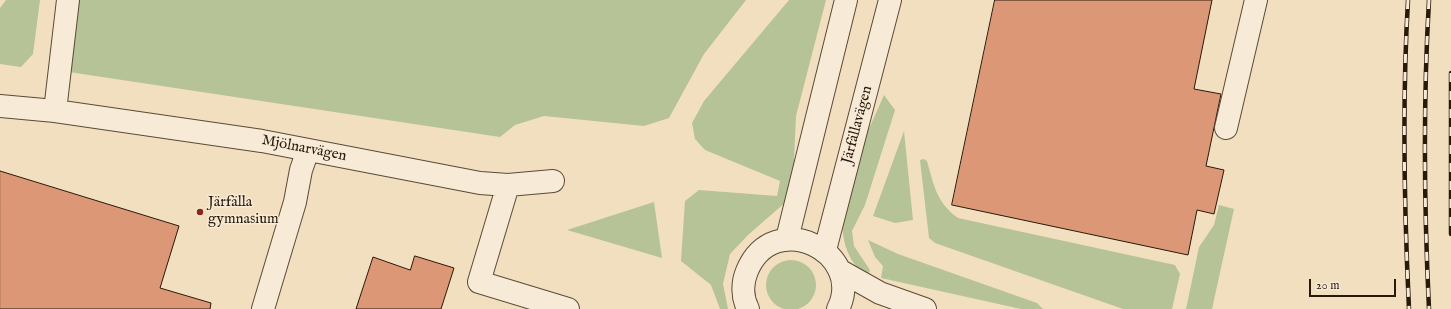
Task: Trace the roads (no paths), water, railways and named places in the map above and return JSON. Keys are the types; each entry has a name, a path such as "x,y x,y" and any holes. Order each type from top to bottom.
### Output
{"street":[{"path":"55,111 68,0"},
{"path":"787,239 846,0"},
{"name":"Järfällavägen","path":"825,250 890,0"},
{"path":"1226,128 1256,0"},
{"name":"Mjölnarvägen","path":"0,106 55,111 262,141 480,183 508,185 553,182"},
{"path":"263,309 295,202 301,170 308,150"},
{"path":"508,185 479,282 568,309"},
{"path":"748,309 743,294 744,277 750,262 762,249 787,239 807,240 825,250 839,270 843,287 838,309"},
{"path":"839,270 880,293 925,309"}],"railway":[{"path":"1408,0 1404,154 1409,309"},
{"path":"1429,0 1425,154 1429,309"},
{"path":"1451,73 1451,234"}],"place":[{"name":"Järfälla gymnasium","path":"200,212"}]}
